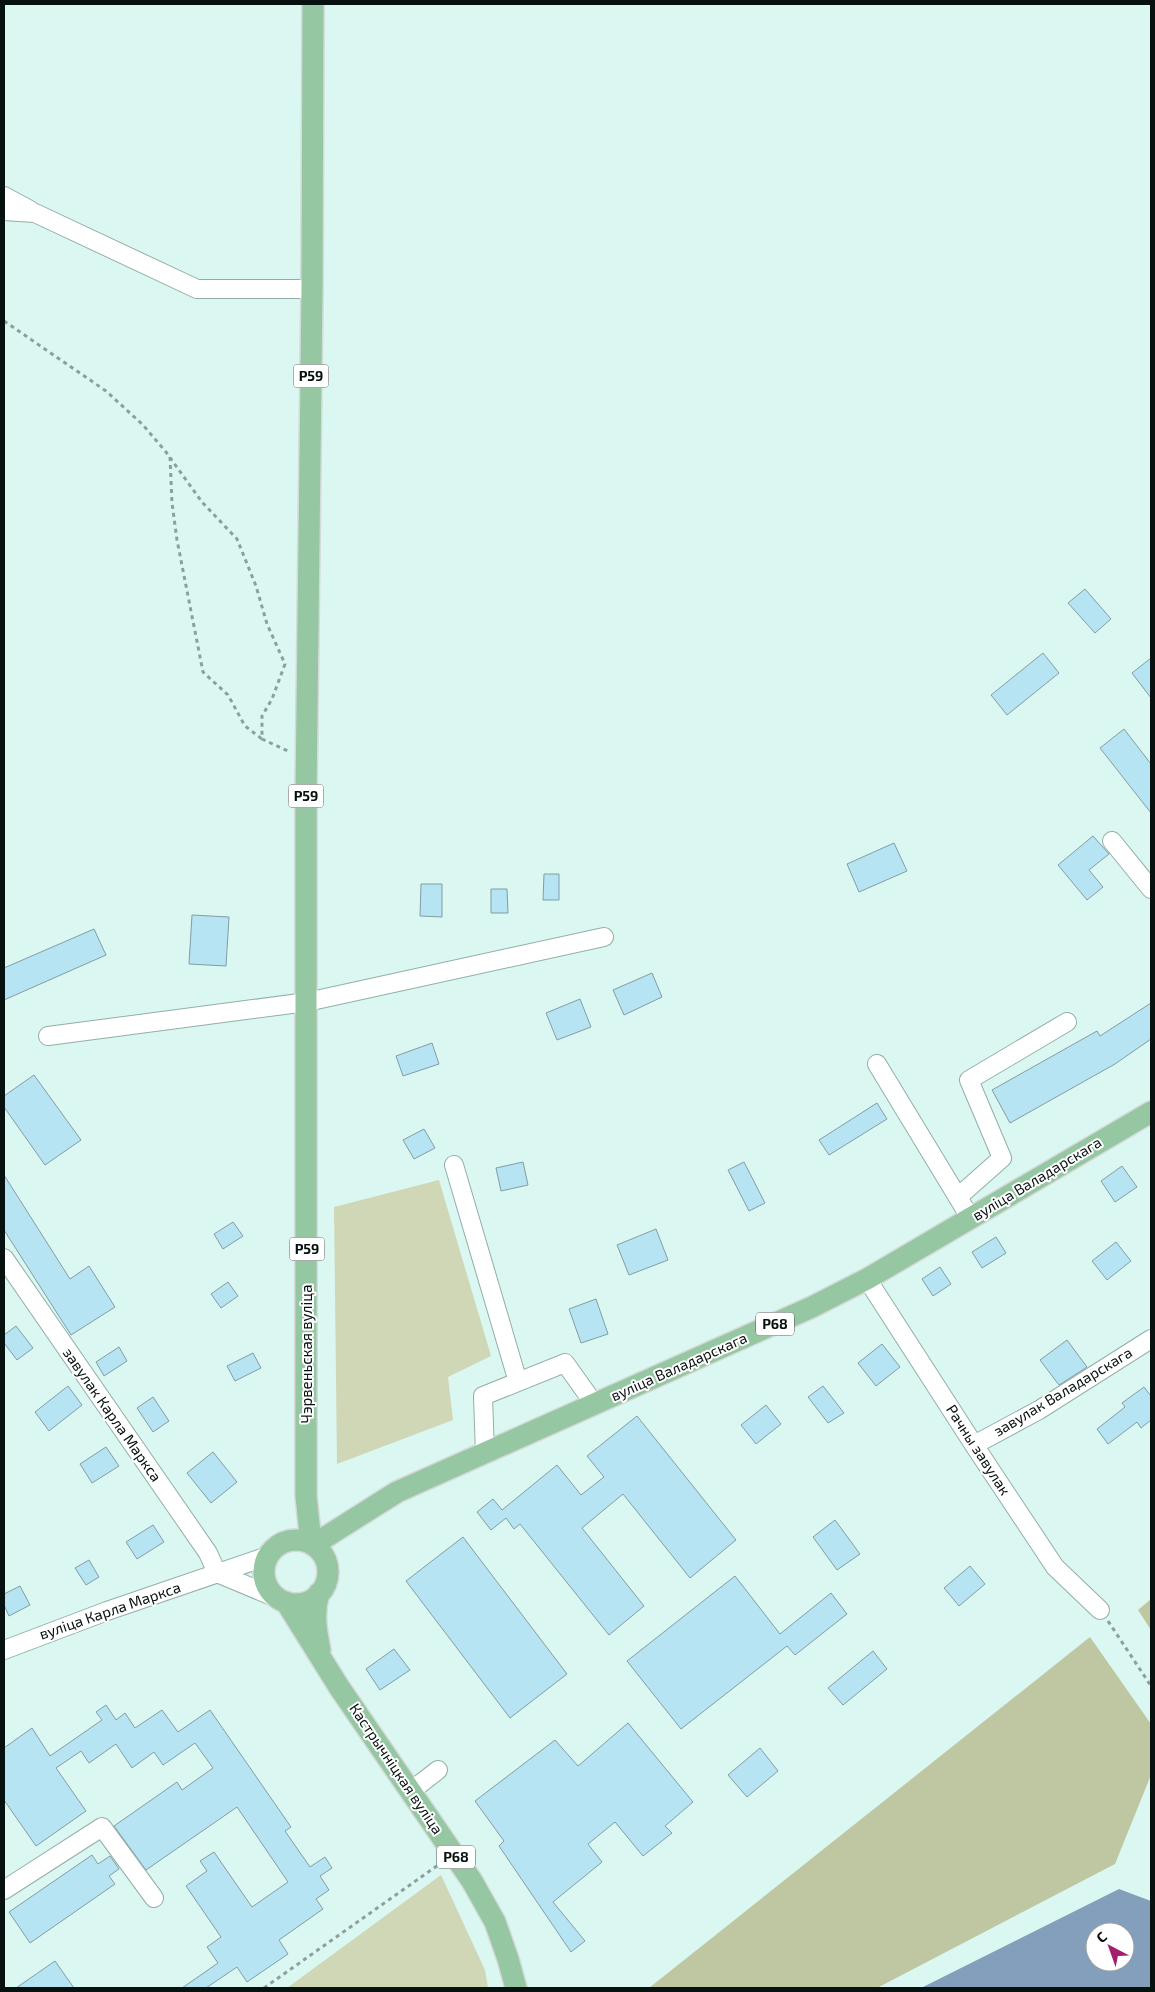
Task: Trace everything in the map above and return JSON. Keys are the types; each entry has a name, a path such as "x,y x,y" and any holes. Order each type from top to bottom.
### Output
{"main road":[{"name":"Р59","path":"307,1002 306,795 312,290 313,4"},
{"name":"Чэрвеньская вуліца","path":"307,1002 306,1496 312,1544"},
{"name":"вуліца Валадарскага","path":"312,1544 397,1492 812,1307 868,1279 1151,1112"},
{"name":"Чэрвеньская вуліца","path":"287,1541 306,1496"},
{"name":"вуліца Валадарскага","path":"327,1566 345,1537 381,1502"},
{"path":"268,1556 273,1549 287,1541 303,1540 312,1544 322,1554 327,1566"},
{"name":"Р68","path":"268,1556 264,1572 265,1580 273,1594 283,1601"},
{"name":"Р68","path":"320,1593 327,1580 327,1566"},
{"path":"283,1601 304,1603 320,1593"},
{"name":"Кастрычніцкая вуліца","path":"320,1593 315,1609 316,1629 322,1660"},
{"name":"Кастрычніцкая вуліца","path":"283,1601 472,1882 495,1922 516,1988"}],"street":[{"path":"4,196 35,213 197,289 312,290"},
{"path":"4,211 35,213"},
{"path":"1112,841 1151,889"},
{"path":"48,1036 307,1002 604,937"},
{"path":"958,1196 1002,1158 969,1080 1067,1022"},
{"path":"877,1064 971,1218"},
{"path":"454,1165 518,1382"},
{"name":"завулак Карла Маркса","path":"4,1258 208,1553 217,1574"},
{"name":"Рачны завулак","path":"868,1279 1055,1567 1100,1610"},
{"name":"завулак Валадарскага","path":"974,1445 1039,1410 1151,1339"},
{"path":"485,1454 483,1396 565,1363 595,1405"},
{"name":"вуліца Карла Маркса","path":"4,1650 107,1611 268,1556"},
{"path":"217,1574 283,1601"},
{"path":"410,1791 438,1770"},
{"path":"4,1890 102,1827 154,1898"}],"path":[{"path":"4,321 106,391 143,425 170,457 202,502 237,539 256,586 267,624 285,664 272,699 262,716 262,739"},
{"path":"170,457 172,503 177,540 203,672 228,695 244,726 262,739 293,754"},
{"path":"1100,1610 1151,1686"},
{"path":"264,1988 441,1862"}],"green space":[{"path":"439,1180 491,1356 448,1377 453,1420 337,1464 334,1207"},
{"path":"1151,1599 1151,1630 1138,1610"},
{"path":"1090,1637 1151,1724 1151,1775 1115,1864 877,1988 649,1988"},
{"path":"441,1875 485,1970 488,1988 287,1988"}],"water":[{"path":"1119,1889 1151,1901 1151,1988 921,1988"}],"building":[{"path":"1085,589 1111,619 1095,633 1068,603"},
{"path":"1043,653 1059,673 1007,715 991,695"},
{"path":"1151,658 1151,698 1132,673"},
{"path":"1124,729 1151,764 1151,813 1100,748"},
{"path":"1093,836 1109,854 1089,870 1103,887 1087,900 1058,865"},
{"path":"894,843 907,871 859,892 847,864"},
{"path":"544,874 559,874 559,900 543,900"},
{"path":"421,884 442,884 442,917 420,916"},
{"path":"491,889 507,889 508,913 491,913"},
{"path":"192,915 229,917 226,966 189,964"},
{"path":"94,929 106,955 4,1000 4,968"},
{"path":"652,973 662,997 624,1015 613,990"},
{"path":"580,999 591,1027 557,1040 546,1013"},
{"path":"1151,1003 1151,1039 1115,1064 1010,1123 992,1090 1097,1031 1100,1036"},
{"path":"432,1043 439,1064 403,1076 396,1056"},
{"path":"34,1075 81,1140 45,1165 4,1107 4,1096"},
{"path":"877,1103 887,1119 829,1155 819,1140"},
{"path":"424,1129 435,1148 414,1159 403,1140"},
{"path":"523,1162 528,1185 501,1191 496,1168"},
{"path":"744,1162 765,1203 749,1211 728,1170"},
{"path":"1122,1166 1137,1187 1115,1202 1101,1181"},
{"path":"4,1175 70,1279 89,1266 115,1307 71,1335 4,1230"},
{"path":"233,1222 243,1236 223,1249 214,1234"},
{"path":"656,1229 668,1260 629,1275 617,1245"},
{"path":"996,1237 1006,1253 982,1268 972,1252"},
{"path":"1116,1242 1131,1261 1107,1280 1092,1261"},
{"path":"940,1267 951,1284 933,1296 922,1279"},
{"path":"228,1282 238,1296 221,1308 211,1294"},
{"path":"596,1299 608,1334 581,1343 569,1309"},
{"path":"16,1326 33,1348 17,1360 4,1343 4,1335"},
{"path":"1067,1340 1087,1367 1059,1385 1040,1360"},
{"path":"882,1344 900,1367 876,1386 858,1363"},
{"path":"119,1347 127,1361 104,1376 96,1362"},
{"path":"253,1353 261,1368 235,1381 227,1366"},
{"path":"68,1386 82,1405 49,1431 35,1412"},
{"path":"823,1386 844,1413 828,1423 808,1397"},
{"path":"1144,1387 1151,1396 1151,1420 1141,1428 1137,1422 1108,1444 1097,1429 1125,1407 1122,1403"},
{"path":"153,1397 169,1421 153,1432 137,1408"},
{"path":"766,1405 781,1424 756,1444 741,1425"},
{"path":"637,1416 736,1540 690,1578 623,1494 582,1528 644,1606 609,1635 520,1524 514,1529 506,1518 491,1530 477,1512 493,1499 502,1510 557,1465 581,1495 604,1477 587,1456"},
{"path":"106,1447 119,1466 92,1483 80,1464"},
{"path":"213,1452 237,1482 211,1503 187,1473"},
{"path":"835,1520 860,1554 837,1570 813,1537"},
{"path":"153,1525 164,1542 137,1559 126,1542"},
{"path":"463,1537 567,1674 510,1718 406,1581"},
{"path":"89,1560 99,1577 86,1585 75,1568"},
{"path":"970,1566 985,1584 959,1606 944,1588"},
{"path":"735,1576 780,1634 831,1593 847,1614 795,1655 787,1646 681,1729 627,1661"},
{"path":"20,1586 30,1605 9,1616 4,1605 4,1594"},
{"path":"394,1649 410,1670 380,1690 366,1669"},
{"path":"873,1651 887,1669 843,1705 828,1688"},
{"path":"106,1705 116,1720 125,1713 135,1728 162,1710 178,1732 210,1710 291,1827 285,1831 310,1867 325,1857 332,1868 320,1876 329,1890 316,1899 323,1909 279,1940 288,1954 247,1982 237,1967 206,1988 182,1988 218,1963 207,1947 221,1937 186,1886 207,1871 200,1861 214,1852 252,1907 288,1882 237,1807 146,1870 114,1826 177,1782 182,1790 213,1768 195,1743 163,1765 154,1752 132,1768 116,1744 89,1763 81,1751 56,1768 86,1811 36,1846 4,1800 4,1748 32,1728 50,1756 102,1720 96,1712"},
{"path":"628,1723 693,1802 665,1826 672,1833 643,1856 615,1822 588,1844 602,1862 553,1902 585,1941 571,1952 499,1846 504,1841 475,1801 555,1740 578,1766"},
{"path":"760,1748 778,1771 747,1797 728,1775"},
{"path":"92,1855 98,1864 110,1856 119,1869 109,1876 115,1884 30,1943 9,1912"},
{"path":"55,1961 74,1988 16,1988"}]}
